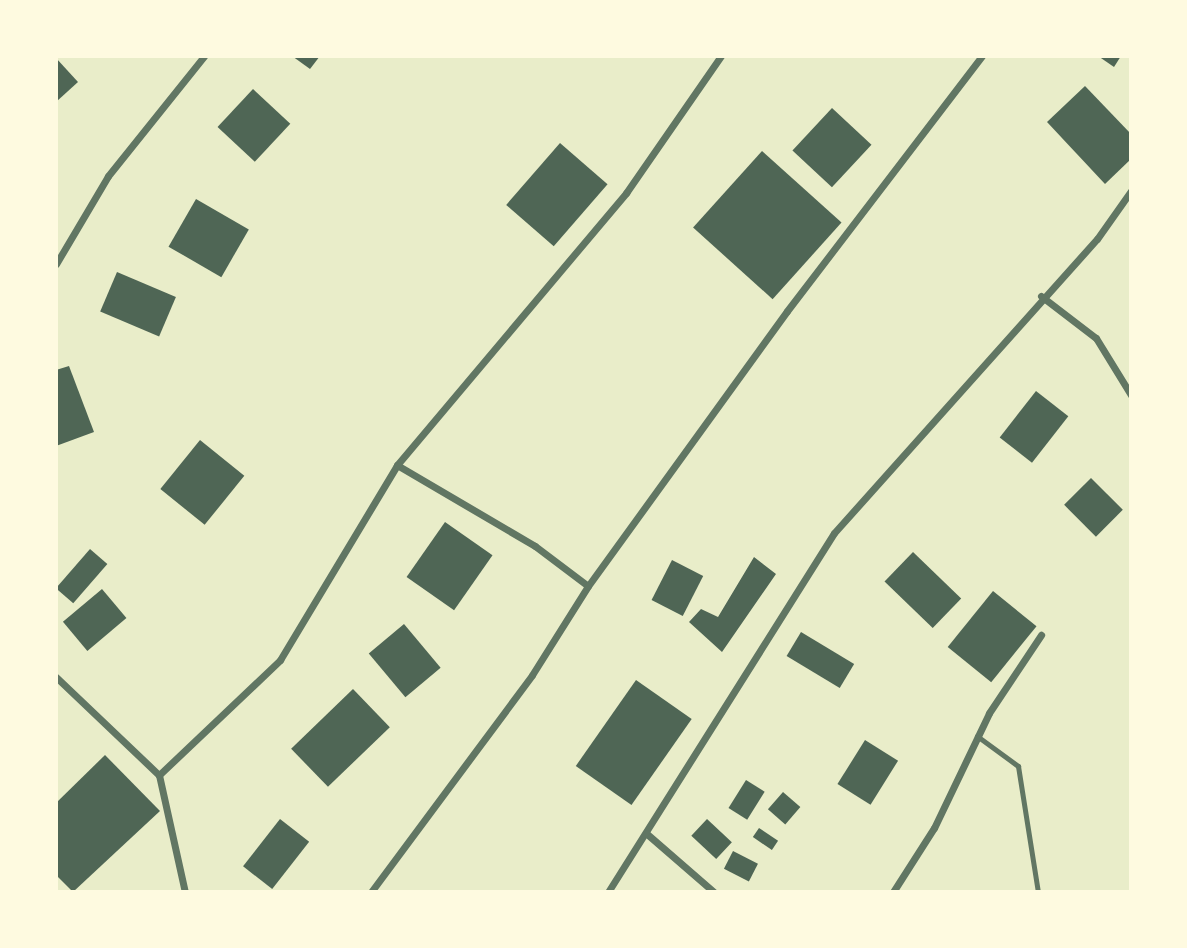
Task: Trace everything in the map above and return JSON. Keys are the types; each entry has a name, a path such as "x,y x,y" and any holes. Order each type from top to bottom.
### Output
{"street":[{"path":"56,264 108,176 204,56"},
{"path":"159,775 280,660 397,465 626,193 720,56"},
{"path":"371,892 533,675 588,586 982,56"},
{"path":"608,892 647,834 773,621 834,533 1041,296 1097,239 1131,191"},
{"path":"1041,296 1096,338 1131,395"},
{"path":"397,465 535,546 588,586"},
{"path":"893,892 934,828 977,736 1041,635"},
{"path":"56,677 159,775 185,892"},
{"path":"647,834 714,892"}],"lane":[{"path":"977,736 1018,766 1038,892"}],"building":[{"path":"292,56 320,56 310,69"},
{"path":"1098,56 1121,56 1114,67"},
{"path":"56,58 78,82 56,102"},
{"path":"1085,86 1131,134 1131,159 1105,184 1047,122"},
{"path":"253,89 290,124 255,162 218,127"},
{"path":"832,108 871,145 832,187 792,150"},
{"path":"560,143 608,184 554,246 506,205"},
{"path":"762,151 842,223 773,299 693,228"},
{"path":"196,199 249,230 221,277 168,247"},
{"path":"117,272 176,297 159,337 100,312"},
{"path":"69,366 94,432 56,446 56,370"},
{"path":"1036,391 1068,416 1032,463 1000,437"},
{"path":"200,440 244,476 205,525 160,489"},
{"path":"1091,478 1123,510 1096,537 1064,505"},
{"path":"445,522 493,555 454,610 407,577"},
{"path":"90,549 107,564 73,603 56,588"},
{"path":"913,552 961,599 933,628 885,581"},
{"path":"754,557 776,574 722,652 689,622 701,609 718,617"},
{"path":"672,560 703,576 683,616 652,600"},
{"path":"102,589 126,618 87,651 63,622"},
{"path":"993,591 1037,626 991,682 948,647"},
{"path":"404,624 441,668 405,697 369,654"},
{"path":"801,632 854,664 840,688 787,656"},
{"path":"636,680 692,719 631,805 576,766"},
{"path":"353,689 390,727 328,787 291,749"},
{"path":"865,740 898,761 871,805 837,784"},
{"path":"105,755 160,811 73,892 56,875 56,803"},
{"path":"746,780 765,792 747,820 729,808"},
{"path":"783,792 800,807 785,824 768,809"},
{"path":"280,819 309,842 272,889 243,866"},
{"path":"707,819 732,842 716,859 691,836"},
{"path":"759,828 778,841 772,850 753,837"},
{"path":"733,851 758,864 749,882 724,869"}]}
